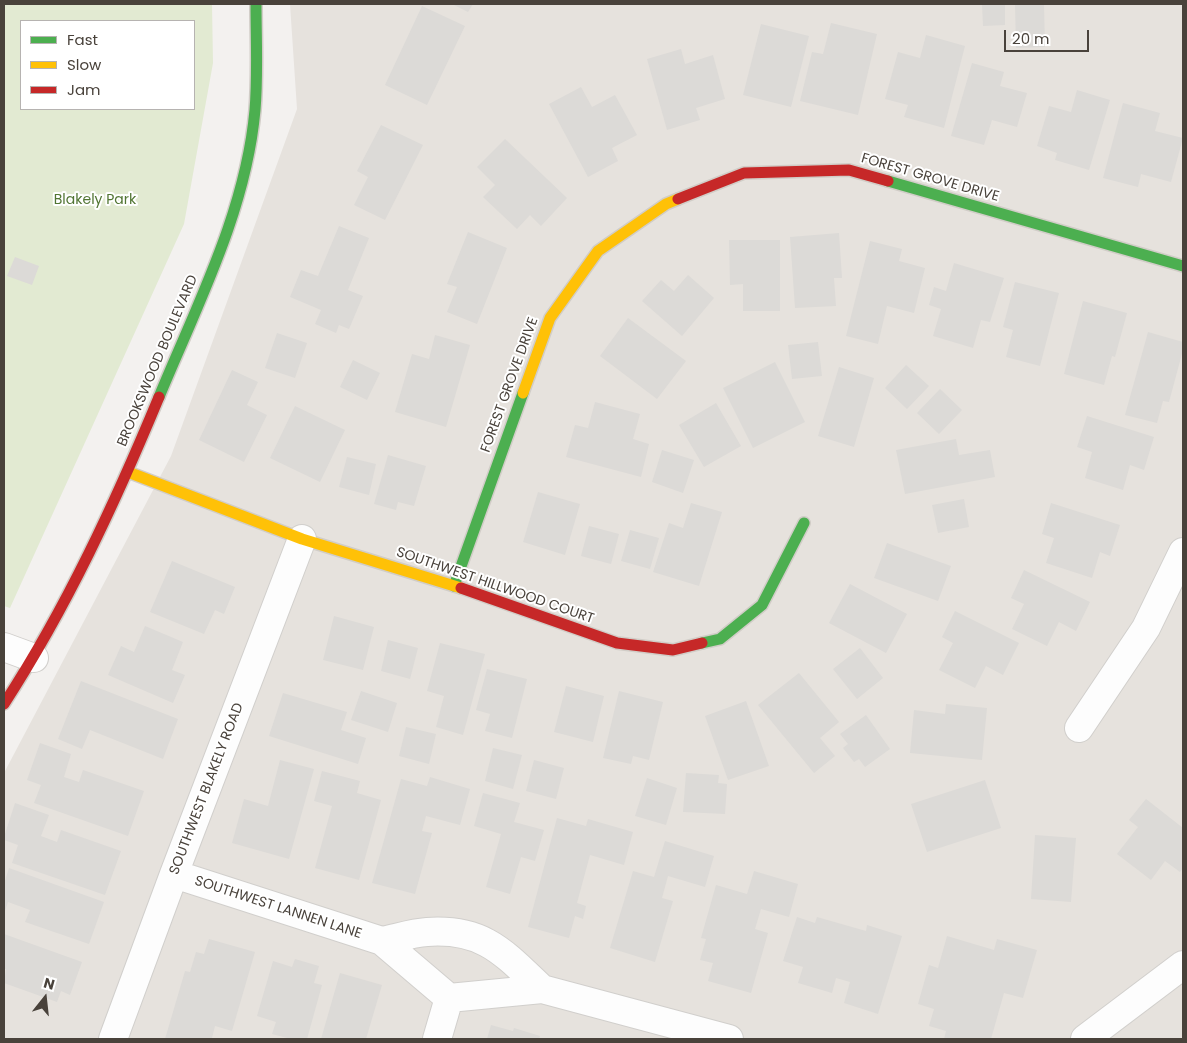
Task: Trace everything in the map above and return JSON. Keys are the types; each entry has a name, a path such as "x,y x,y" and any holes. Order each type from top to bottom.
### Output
{"street":[{"name":"BROOKSWOOD BOULEVARD","path":"4,704 34,658 70,593 128,472 230,226 247,160 255,110 256,4"},
{"name":"FOREST GROVE DRIVE","path":"454,586 550,318 598,251 666,204 744,173 849,170 1183,266"},
{"name":"SOUTHWEST HILLWOOD COURT","path":"128,472 302,539 454,586 617,643 674,650 720,639 762,606 804,523"},
{"name":"SOUTHWEST BLAKELY ROAD","path":"114,1039 174,874 302,539"},
{"path":"1079,728 1146,628 1183,552"},
{"path":"4,647 34,658"},
{"name":"SOUTHWEST LANNEN LANE","path":"174,874 382,941 449,998 542,989 729,1039"},
{"name":"SOUTHWEST LANNEN LANE","path":"382,941 426,932 470,934 494,946 508,956 542,989"},
{"path":"1084,1039 1183,965"},
{"path":"437,1039 449,998"}],"shaded area":[{"path":"290,4 1183,4 1183,1039 4,1039 4,773 171,456 297,109"}],"green space":[{"name":"Blakely Park","path":"4,4 212,4 213,63 184,224 10,608 4,606"}],"building":[{"path":"452,4 473,4 468,12"},
{"path":"982,4 1005,4 1005,25 983,26"},
{"path":"1015,4 1044,4 1045,47 1016,48"},
{"path":"422,6 465,26 427,105 385,85"},
{"path":"831,23 877,34 858,115 800,101 812,52 823,54"},
{"path":"761,24 809,36 791,107 743,95"},
{"path":"926,35 965,46 944,128 904,117 908,105 885,99 898,52 920,58"},
{"path":"681,49 685,64 713,55 725,99 696,108 700,120 667,130 647,59"},
{"path":"972,63 1004,72 1000,86 1027,93 1017,127 992,120 984,145 951,136"},
{"path":"581,87 592,107 615,95 637,135 612,148 618,161 588,177 549,104"},
{"path":"1077,90 1110,100 1089,170 1055,160 1057,153 1037,146 1049,106 1071,112"},
{"path":"1123,103 1160,113 1155,131 1183,138 1171,182 1141,174 1138,187 1103,178"},
{"path":"381,125 423,145 385,220 354,205 368,177 357,171"},
{"path":"505,139 567,198 541,226 530,215 517,229 483,197 495,185 477,167"},
{"path":"339,226 369,238 348,290 363,296 349,329 339,325 336,333 315,324 321,310 290,297 301,270 318,276"},
{"path":"468,232 507,248 477,324 447,312 457,287 447,284"},
{"path":"839,233 842,278 834,278 836,306 795,308 790,237"},
{"path":"729,240 780,240 780,311 743,311 743,284 730,285"},
{"path":"870,241 902,249 899,261 925,268 914,313 887,306 878,344 846,336"},
{"path":"15,257 39,266 32,285 7,276"},
{"path":"954,263 1004,278 990,322 981,320 973,348 933,336 941,309 929,305 934,287 946,291"},
{"path":"688,275 714,298 682,336 642,301 661,280 674,291"},
{"path":"1015,282 1059,293 1040,366 1006,357 1013,330 1003,327"},
{"path":"1083,301 1127,313 1115,357 1112,356 1104,385 1064,374"},
{"path":"628,318 686,361 657,399 600,356"},
{"path":"1148,332 1183,342 1183,350 1169,402 1163,401 1157,423 1125,415"},
{"path":"277,333 307,343 295,378 265,368"},
{"path":"435,335 470,345 446,427 395,412 412,354 429,359"},
{"path":"818,342 822,376 792,379 788,345"},
{"path":"353,360 380,373 367,400 340,387"},
{"path":"775,362 805,422 753,448 723,388"},
{"path":"906,365 929,386 907,409 885,388"},
{"path":"839,367 874,378 854,447 818,436"},
{"path":"232,370 258,382 247,405 267,415 244,462 199,440"},
{"path":"940,389 962,410 939,434 917,413"},
{"path":"595,402 640,414 633,439 649,444 641,477 566,457 575,425 588,428"},
{"path":"716,403 741,446 704,467 679,425"},
{"path":"295,406 345,430 320,482 270,458"},
{"path":"1087,416 1154,437 1144,470 1130,465 1123,490 1085,478 1092,452 1077,447"},
{"path":"956,439 959,455 990,450 995,477 905,494 896,450"},
{"path":"662,450 694,460 683,493 652,482"},
{"path":"388,455 426,466 414,506 398,502 396,510 374,504"},
{"path":"347,457 376,464 369,495 339,487"},
{"path":"538,492 580,504 565,555 523,542"},
{"path":"964,499 969,527 938,533 932,505"},
{"path":"691,503 722,512 699,586 653,572 669,523 683,528"},
{"path":"1051,503 1120,525 1110,556 1100,552 1092,578 1046,563 1054,538 1042,534"},
{"path":"589,526 619,534 611,564 581,556"},
{"path":"630,530 659,538 650,569 621,561"},
{"path":"887,543 951,566 938,601 874,578"},
{"path":"172,561 235,587 224,614 215,610 204,634 150,612"},
{"path":"1024,570 1090,602 1076,631 1059,622 1047,646 1012,629 1024,604 1011,598"},
{"path":"850,584 907,614 886,653 829,623"},
{"path":"955,611 1019,643 1003,675 986,666 975,688 939,670 953,643 942,637"},
{"path":"334,616 374,627 363,670 323,660"},
{"path":"145,626 183,642 172,670 185,675 173,703 108,675 121,646 134,652"},
{"path":"388,640 418,648 410,679 381,671"},
{"path":"440,643 485,654 463,735 436,727 444,696 427,691"},
{"path":"860,648 883,678 857,699 833,669"},
{"path":"487,669 527,679 512,738 485,731 490,714 476,710"},
{"path":"799,673 839,722 820,738 835,756 814,773 758,705"},
{"path":"81,681 178,719 163,759 90,730 82,749 58,739"},
{"path":"566,686 604,696 593,742 554,732"},
{"path":"361,691 397,703 388,732 351,720"},
{"path":"619,691 663,702 649,760 633,756 631,764 603,758"},
{"path":"283,693 347,712 341,730 366,738 358,764 269,736"},
{"path":"746,701 769,766 728,780 705,716"},
{"path":"946,704 987,708 982,760 910,753 914,710 945,714"},
{"path":"866,715 890,749 865,767 859,759 854,762 843,748 848,744 840,734"},
{"path":"406,727 436,734 429,764 399,756"},
{"path":"40,743 71,754 64,777 79,782 83,770 144,791 128,836 34,803 41,785 27,780"},
{"path":"493,748 522,755 513,789 485,781"},
{"path":"280,760 314,769 289,859 232,843 244,799 268,806"},
{"path":"534,760 564,768 556,799 526,791"},
{"path":"322,771 360,781 357,793 381,800 359,880 315,868 332,806 314,801"},
{"path":"686,773 719,775 718,783 727,784 725,814 683,812"},
{"path":"430,777 470,789 460,825 426,816 422,831 432,833 415,894 372,883 401,779 427,786"},
{"path":"647,778 677,788 666,825 635,816"},
{"path":"985,780 1001,828 927,852 911,804"},
{"path":"483,793 520,803 514,822 544,830 535,861 521,857 510,894 486,887 501,834 474,826"},
{"path":"1146,799 1183,828 1183,868 1180,872 1165,861 1151,880 1117,854 1138,827 1129,820"},
{"path":"15,803 49,815 41,836 57,842 61,830 121,851 105,895 12,863 18,845 4,840 4,837"},
{"path":"557,818 586,826 588,819 633,832 624,865 590,855 577,903 586,906 583,919 575,916 569,938 528,927"},
{"path":"1035,835 1076,838 1071,902 1031,899"},
{"path":"665,841 714,856 705,887 668,876 662,898 673,901 655,962 610,948 633,871 654,877"},
{"path":"9,868 104,902 89,944 25,922 30,910 8,902 4,914 4,884"},
{"path":"754,871 798,884 789,917 761,909 755,929 768,933 751,993 708,981 713,963 700,960 706,939 701,938 716,885 747,894"},
{"path":"797,917 815,923 817,917 866,931 867,925 902,936 878,1014 844,1003 850,982 836,978 832,993 798,983 803,967 783,961"},
{"path":"4,934 82,962 70,995 61,991 57,1002 4,983 6,969 4,969"},
{"path":"947,936 994,950 997,939 1037,950 1023,998 1004,993 991,1039 944,1039 946,1031 929,1026 934,1009 918,1004 929,965 938,968"},
{"path":"209,939 255,952 232,1031 215,1026 212,1038 216,1039 165,1039 185,971 190,972 196,952 204,954"},
{"path":"295,959 319,966 314,983 322,985 307,1039 291,1039 272,1034 276,1022 257,1016 273,961 292,967"},
{"path":"340,973 382,985 366,1039 321,1039"},
{"path":"491,1025 513,1031 514,1028 540,1036 539,1039 487,1039"}],"traffic: fast":[{"path":"159,397 218,257 242,185 250,148 255,110 257,70 256,4"},
{"path":"888,181 1183,266"},
{"path":"454,586 523,393"},
{"path":"702,643 720,639 762,605 804,523"}],"traffic: slow":[{"path":"523,393 550,318 598,251 666,204 678,199"},
{"path":"128,472 302,539 461,588"}],"traffic: jam":[{"path":"678,199 744,173 849,170 888,181"},
{"path":"4,704 49,630 89,554 159,397"},
{"path":"461,588 617,643 673,650 702,643"}]}
